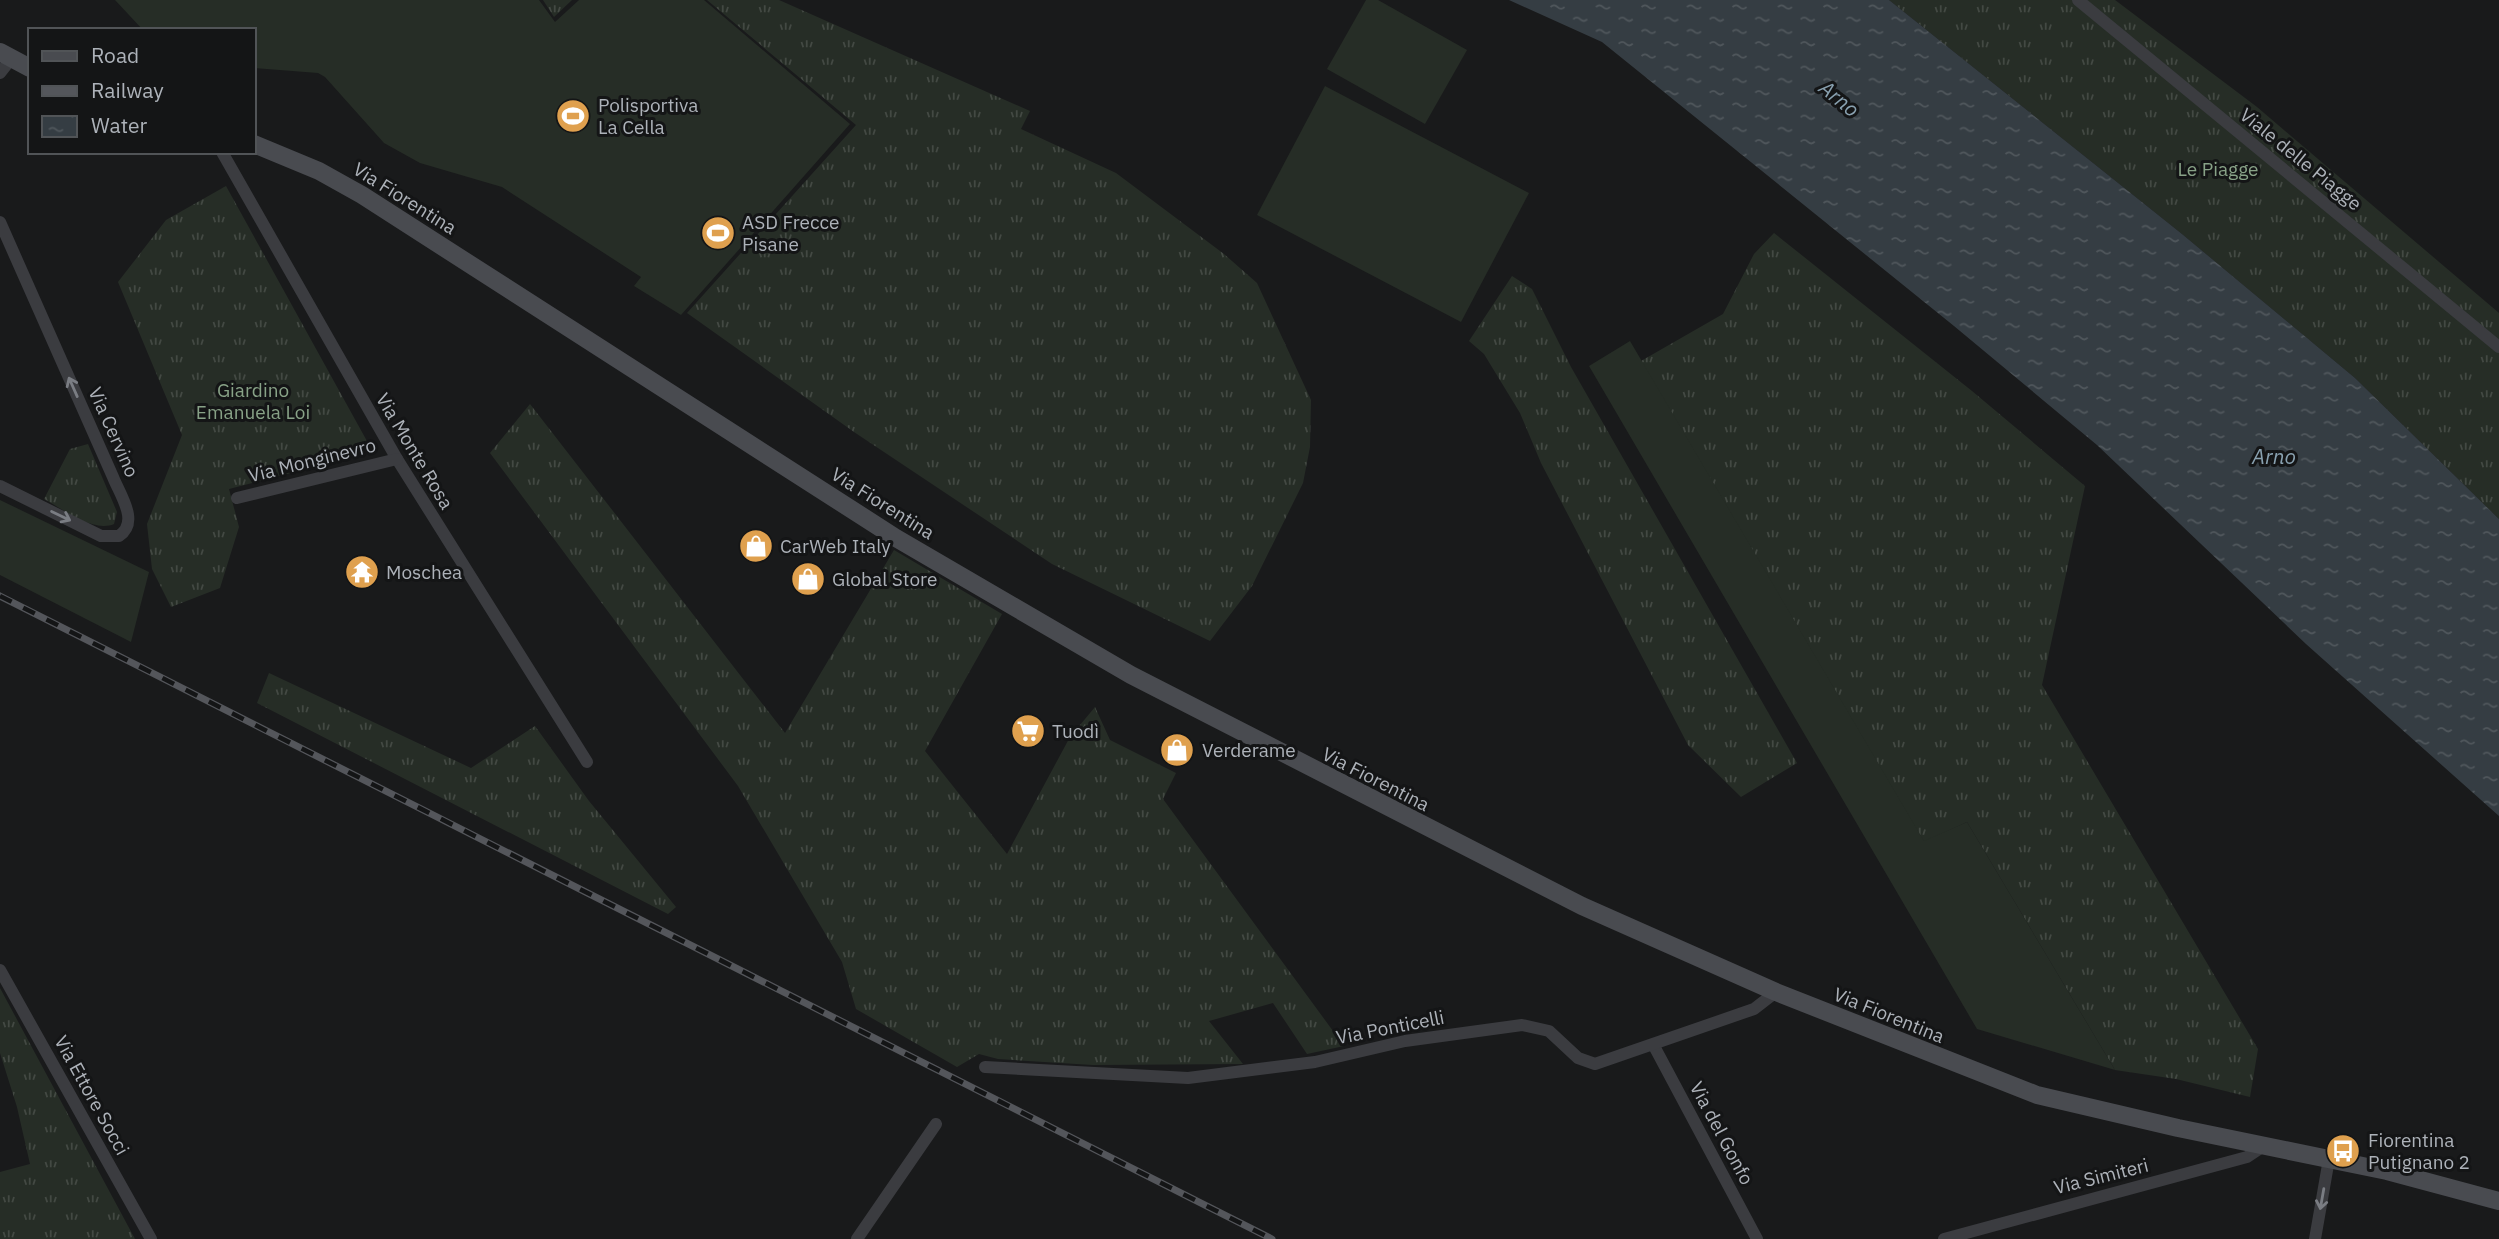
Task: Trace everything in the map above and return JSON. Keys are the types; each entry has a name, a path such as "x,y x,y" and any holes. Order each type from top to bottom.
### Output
{"main road":[{"path":"4,61 28,67"},
{"name":"Via Fiorentina","path":"256,145 319,171 372,201 896,538 1131,675 1581,906 1776,992 2037,1095 2095,1110 2329,1159 2499,1201"}],"street":[{"name":"Viale delle Piagge","path":"2078,0 2499,347"},
{"name":"Via Monte Rosa","path":"223,154 397,459 587,762"},
{"name":"Via Cervino","path":"0,222 129,514 128,524 119,536 101,536 0,486"},
{"name":"Via Monginevro","path":"237,498 397,459"},
{"name":"Via Ettore Socci","path":"0,970 151,1239"},
{"name":"Via Ponticelli","path":"985,1067 1188,1079 1302,1065 1405,1041 1522,1025 1549,1031 1588,1063 1602,1063 1754,1009 1776,992"},
{"name":"Via del Gonfo","path":"1654,1046 1757,1239"},
{"path":"857,1239 936,1124"},
{"name":"Via Simiteri","path":"1944,1239 2224,1164 2247,1157 2265,1145"},
{"path":"2315,1239 2329,1159"}],"green space":[{"name":"Polisportiva La Cella","path":"115,0 539,0 555,22 579,0 704,0 850,124 681,315 634,286 641,277 502,187 420,163 384,143 325,77 318,73 256,68 256,28 141,28"},
{"path":"543,0 572,0 554,17"},
{"path":"707,0 779,0 1030,111 1021,129 1116,173 1224,254 1257,283 1311,400 1310,447 1303,483 1252,586 1210,641 1052,564 854,432 687,313 856,125"},
{"path":"1366,0 1378,0 1467,50 1425,124 1327,69"},
{"name":"Le Piagge","path":"1889,0 2115,0 2257,107 2499,313 2499,519 2355,378 2182,234"},
{"path":"1325,86 1529,193 1461,322 1257,215"},
{"name":"Giardino Emanuela Loi","path":"226,186 373,452 229,489 239,527 220,588 171,607 152,569 147,524 182,435 118,282 166,220"},
{"path":"1774,233 1972,391 2085,486 2042,685 2258,1049 2250,1097 2176,1079 2115,1070 1967,822 1924,842 1641,361 1723,314 1754,254"},
{"path":"1512,276 1532,289 1571,367 1797,763 1741,797 1688,745 1541,463 1520,413 1484,354 1469,341"},
{"path":"1630,341 1924,841 1967,822 2115,1070 1977,1029 1589,366"},
{"path":"530,404 785,733 894,550 1002,614 925,751 1007,854 1070,737 1095,707 1110,740 1176,773 1163,799 1344,1046 1307,1054 1273,1003 1209,1021 1243,1064 1093,1065 998,1059 979,1054 957,1067 856,1009 842,962 738,786 490,453"},
{"path":"88,444 117,512 114,524 106,526 88,523 44,499 70,449"},
{"path":"0,500 149,572 131,642 0,575"},
{"path":"269,673 471,768 535,726 589,801 676,907 668,914 257,703"},
{"path":"0,988 135,1239 0,1239 0,1172 30,1164 17,1107 0,1053"}],"water":[{"name":"Arno","path":"1509,0 1889,0 2182,234 2355,378 2499,519 2499,816 2306,644 2097,445 1954,326 1602,42"}],"railway":[{"path":"0,596 1272,1239"}],"place":[{"name":"Polisportiva La Cella","path":"573,116"},
{"name":"ASD Frecce Pisane","path":"718,233"},
{"name":"CarWeb Italy","path":"756,546"},
{"name":"Moschea","path":"362,572"},
{"name":"Global Store","path":"808,579"},
{"name":"Tuodì","path":"1028,731"},
{"name":"Verderame","path":"1177,750"},
{"name":"Fiorentina Putignano 2","path":"2343,1151"}]}
